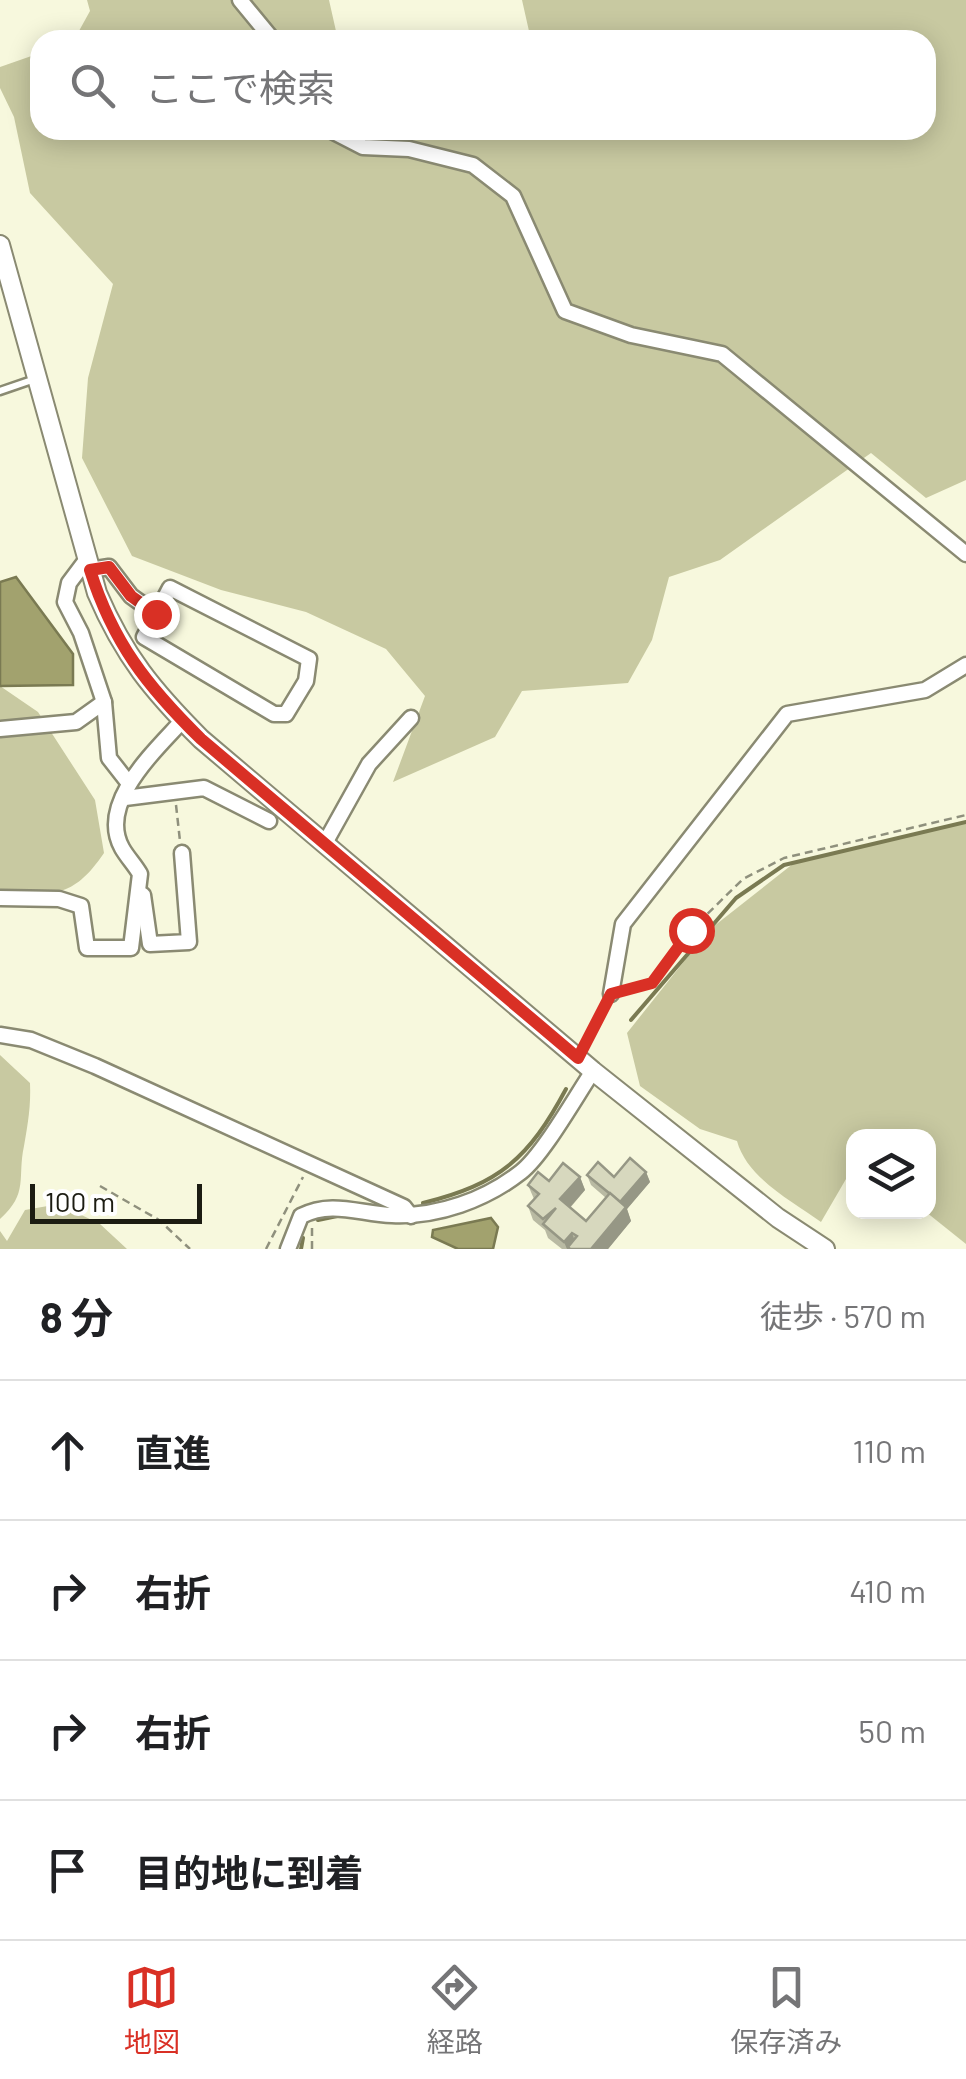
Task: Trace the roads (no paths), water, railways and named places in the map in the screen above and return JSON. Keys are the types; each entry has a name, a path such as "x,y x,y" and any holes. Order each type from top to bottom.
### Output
{"street":[{"path":"240,0 265,30"},
{"path":"349,140 363,147 408,149 473,165 513,196 565,311 631,335 722,354 966,554"},
{"path":"0,245 8,302 36,378 88,564 116,636 147,686 182,721 578,1058 778,1218 825,1249"},
{"path":"88,564 109,567 131,596 156,614"},
{"path":"88,564 69,583 65,602 82,633 104,702 109,758 127,781"},
{"path":"170,588 309,659 306,681 286,714 274,714 144,638 156,614 170,588"},
{"path":"611,994 623,924 787,714 925,690 966,664"},
{"path":"0,730 76,722 104,702"},
{"path":"325,843 368,764 411,718"},
{"path":"182,721 127,781 118,834 122,848 140,874 150,944 189,942 182,853"},
{"path":"125,798 174,788 214,791 269,821"},
{"path":"0,898 59,899 82,906 86,948 131,948 140,874"},
{"path":"0,1035 47,1046 310,1162 404,1207 412,1216"},
{"path":"288,1249 301,1216 309,1212 343,1206 412,1216 461,1206 523,1170 594,1071"}],"lane":[{"path":"0,391 36,378"}],"waterway":[{"path":"631,1020 736,898 784,865 966,822"},
{"path":"423,1203 473,1187 510,1165 539,1133 566,1089"},
{"path":"318,1220 342,1215 382,1221"},
{"path":"301,1249 303,1238"}]}
